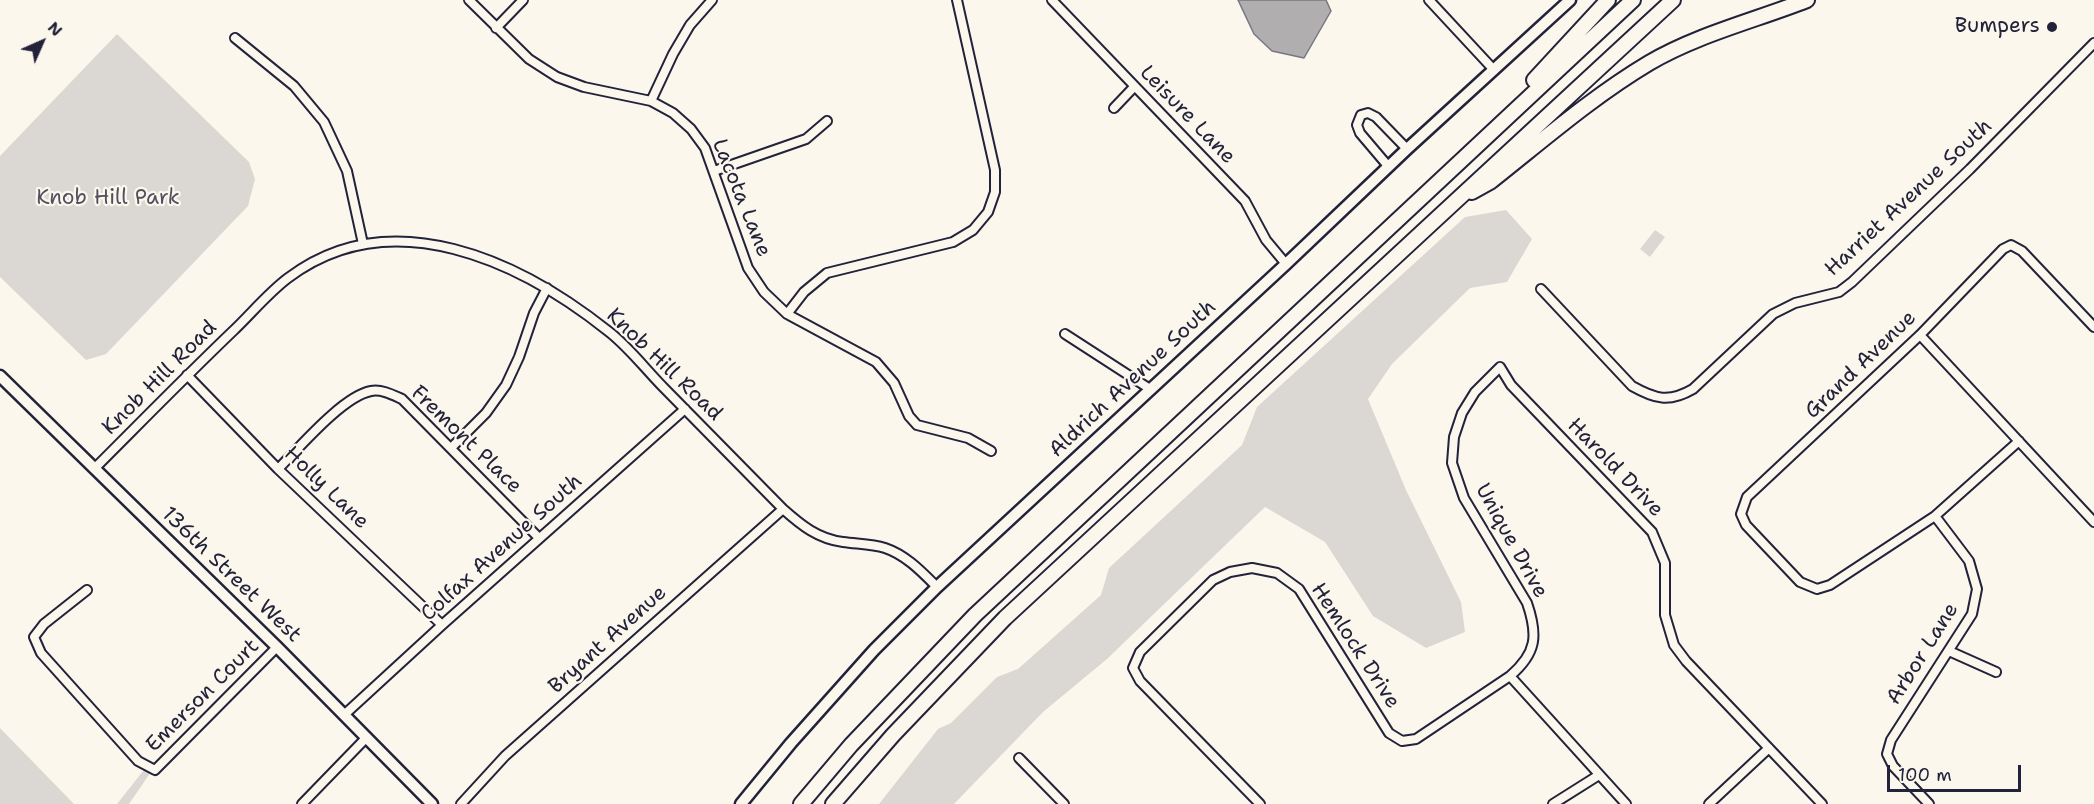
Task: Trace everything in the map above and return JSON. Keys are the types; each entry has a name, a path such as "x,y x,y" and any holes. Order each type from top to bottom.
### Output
{"highway":[{"path":"1460,159 1608,0"},
{"path":"801,804 851,745 975,615 1460,159 1633,0"},
{"path":"833,804 893,735 997,626 1673,0"},
{"path":"1454,201 1490,182 1609,89 1650,62 1704,38 1807,0"}],"street":[{"name":"Lacota Lane","path":"469,0 529,59 557,77 584,87 651,101 673,113 691,129 705,148 748,268 764,292 787,314 876,362 894,383 909,416 917,425 968,438 990,451"},
{"path":"496,28 523,0"},
{"path":"651,101 673,54 690,25 712,0"},
{"path":"787,314 804,292 827,273 953,242 972,230 987,212 995,192 995,170 957,0"},
{"name":"Leisure Lane","path":"1052,0 1245,201 1266,240 1286,264"},
{"path":"1429,0 1494,70"},
{"name":"Aldrich Avenue South","path":"741,804 791,743 874,650 937,587 1286,264 1407,148 1570,0"},
{"path":"235,38 294,86 324,122 347,171 363,244"},
{"name":"Harriet Avenue South","path":"1541,289 1632,386 1651,397 1681,396 1693,389 1773,314 1795,303 1839,292 1852,282 1986,153 2094,43"},
{"path":"1114,108 1134,87"},
{"path":"1388,166 1360,133 1357,125 1361,115 1368,113 1376,117 1407,148"},
{"path":"714,171 806,139 827,121"},
{"name":"Knob Hill Road","path":"94,469 288,278 325,256 363,244 405,240 444,245 497,263 547,288 609,332 802,526 819,536 840,542 873,545 897,554 910,562 937,587"},
{"name":"Grand Avenue","path":"1935,516 1830,585 1817,589 1800,582 1746,525 1741,514 1747,497 1920,335 2003,249 2011,245 2022,251 2094,327"},
{"path":"451,448 486,413 506,385 519,357 534,313 547,288"},
{"path":"1065,334 1150,389"},
{"path":"1920,335 2094,522"},
{"name":"Unique Drive","path":"1500,367 1475,392 1462,412 1454,437 1452,463 1464,498 1527,603 1533,618 1533,639 1529,657 1510,676"},
{"name":"Harold Drive","path":"1500,367 1511,385 1652,532 1665,563 1665,615 1674,645 1686,661 1822,804"},
{"name":"Holly Lane","path":"187,375 278,469 442,625"},
{"name":"136th Street West","path":"0,376 368,737 432,804"},
{"name":"Fremont Place","path":"278,469 347,402 371,391 388,393 402,399 539,538"},
{"name":"Colfax Avenue South","path":"344,715 539,538 685,410"},
{"path":"1935,516 2019,441"},
{"name":"Bryant Avenue","path":"462,804 505,756 783,509"},
{"name":"Arbor Lane","path":"1929,804 1893,766 1887,754 1890,740 1972,614 1977,589 1970,561 1935,516"},
{"name":"Hemlock Drive","path":"1260,804 1140,681 1133,668 1140,652 1213,580 1230,572 1252,568 1277,573 1299,589 1389,733 1402,741 1416,739 1510,676"},
{"name":"Emerson Court","path":"87,590 44,624 34,637 41,653 138,761 155,770 277,647"},
{"path":"1948,651 1996,672"},
{"path":"1510,676 1626,804"},
{"path":"302,804 368,737"},
{"path":"1708,804 1769,748"},
{"path":"1019,758 1064,804"},
{"path":"1553,804 1599,775"}],"green space":[{"name":"Knob Hill Park","path":"117,34 249,162 255,179 248,206 106,354 86,360 0,277 0,156"},
{"path":"1506,210 1532,239 1507,282 1470,288 1392,364 1368,399 1406,490 1461,602 1465,632 1426,648 1373,616 1325,542 1265,507 1107,659 1043,712 954,804 879,804 938,729 951,723 997,677 1018,669 1101,595 1109,568 1242,445 1257,407 1465,217"},
{"path":"1655,230 1665,237 1650,257 1640,249"},
{"path":"0,728 74,804 0,804"},
{"path":"147,766 153,769 129,804 117,804"}],"shaded area":[{"path":"1238,0 1326,0 1331,11 1304,58 1272,51 1254,34"}],"place":[{"name":"Bumpers","path":"2052,27"}]}
